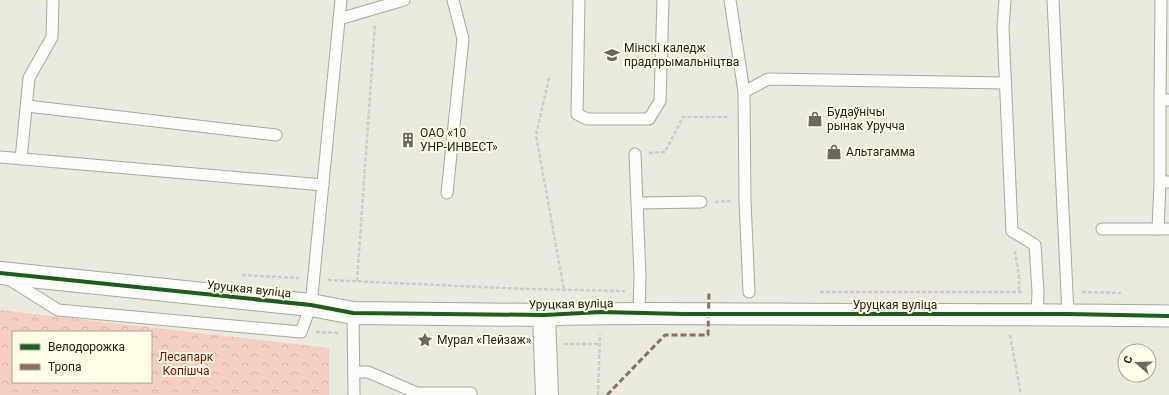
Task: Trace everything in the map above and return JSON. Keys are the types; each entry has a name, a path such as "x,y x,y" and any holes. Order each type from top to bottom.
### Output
{"street":[{"name":"Уруцкая вуліца","path":"0,273 311,305 352,313 544,315 601,312 1068,314 1169,316"},
{"path":"544,315 547,395"}],"lane":[{"path":"21,159 29,78 52,37 53,0"},
{"path":"0,273 58,310 301,332 311,305 341,0"},
{"path":"339,19 404,0"},
{"path":"447,193 463,39 453,0"},
{"path":"579,0 576,114 587,119 649,119 660,101 663,0"},
{"path":"730,0 744,92 745,201 749,292"},
{"path":"1005,0 1003,28 1012,231 1035,245 1038,292 1037,315"},
{"path":"1053,0 1068,314"},
{"path":"1102,229 1163,229 1164,100 1161,0"},
{"path":"744,92 768,79 1005,83"},
{"path":"27,106 276,135"},
{"path":"635,154 638,203 639,313"},
{"path":"0,157 323,185"},
{"path":"638,203 701,202"},
{"path":"352,313 354,395"},
{"path":"354,372 368,372 417,394 471,393 471,395"}],"path":[{"path":"357,281 376,8"},
{"path":"549,78 536,135 564,290"},
{"path":"635,154 665,152 683,117 744,116"},
{"path":"701,202 745,201"},
{"path":"1012,231 1019,292"},
{"path":"236,275 640,292"},
{"path":"813,292 1038,292"},
{"path":"1006,292 1006,314 1021,395"},
{"path":"1067,292 1122,294"},
{"path":"598,395 601,312"}],"green space":[{"name":"Лесапарк Копішча","path":"0,310 329,348 329,395 0,395"}],"marked path":[{"path":"607,395 665,335 708,335 709,292"}],"cycle path":[{"path":"0,273 311,305 353,313 544,315 601,312 684,314 1068,314 1169,316"}],"place":[{"name":"Мінскі каледж прадпрымальніцтва","path":"612,55"},
{"name":"Будаўнічы рынак Уручча","path":"815,119"},
{"name":"ОАО «10 УНР-ИНВЕСТ»","path":"408,140"},
{"name":"Альтагамма","path":"834,152"},
{"name":"Мурал «Пейзаж»","path":"425,340"}]}
